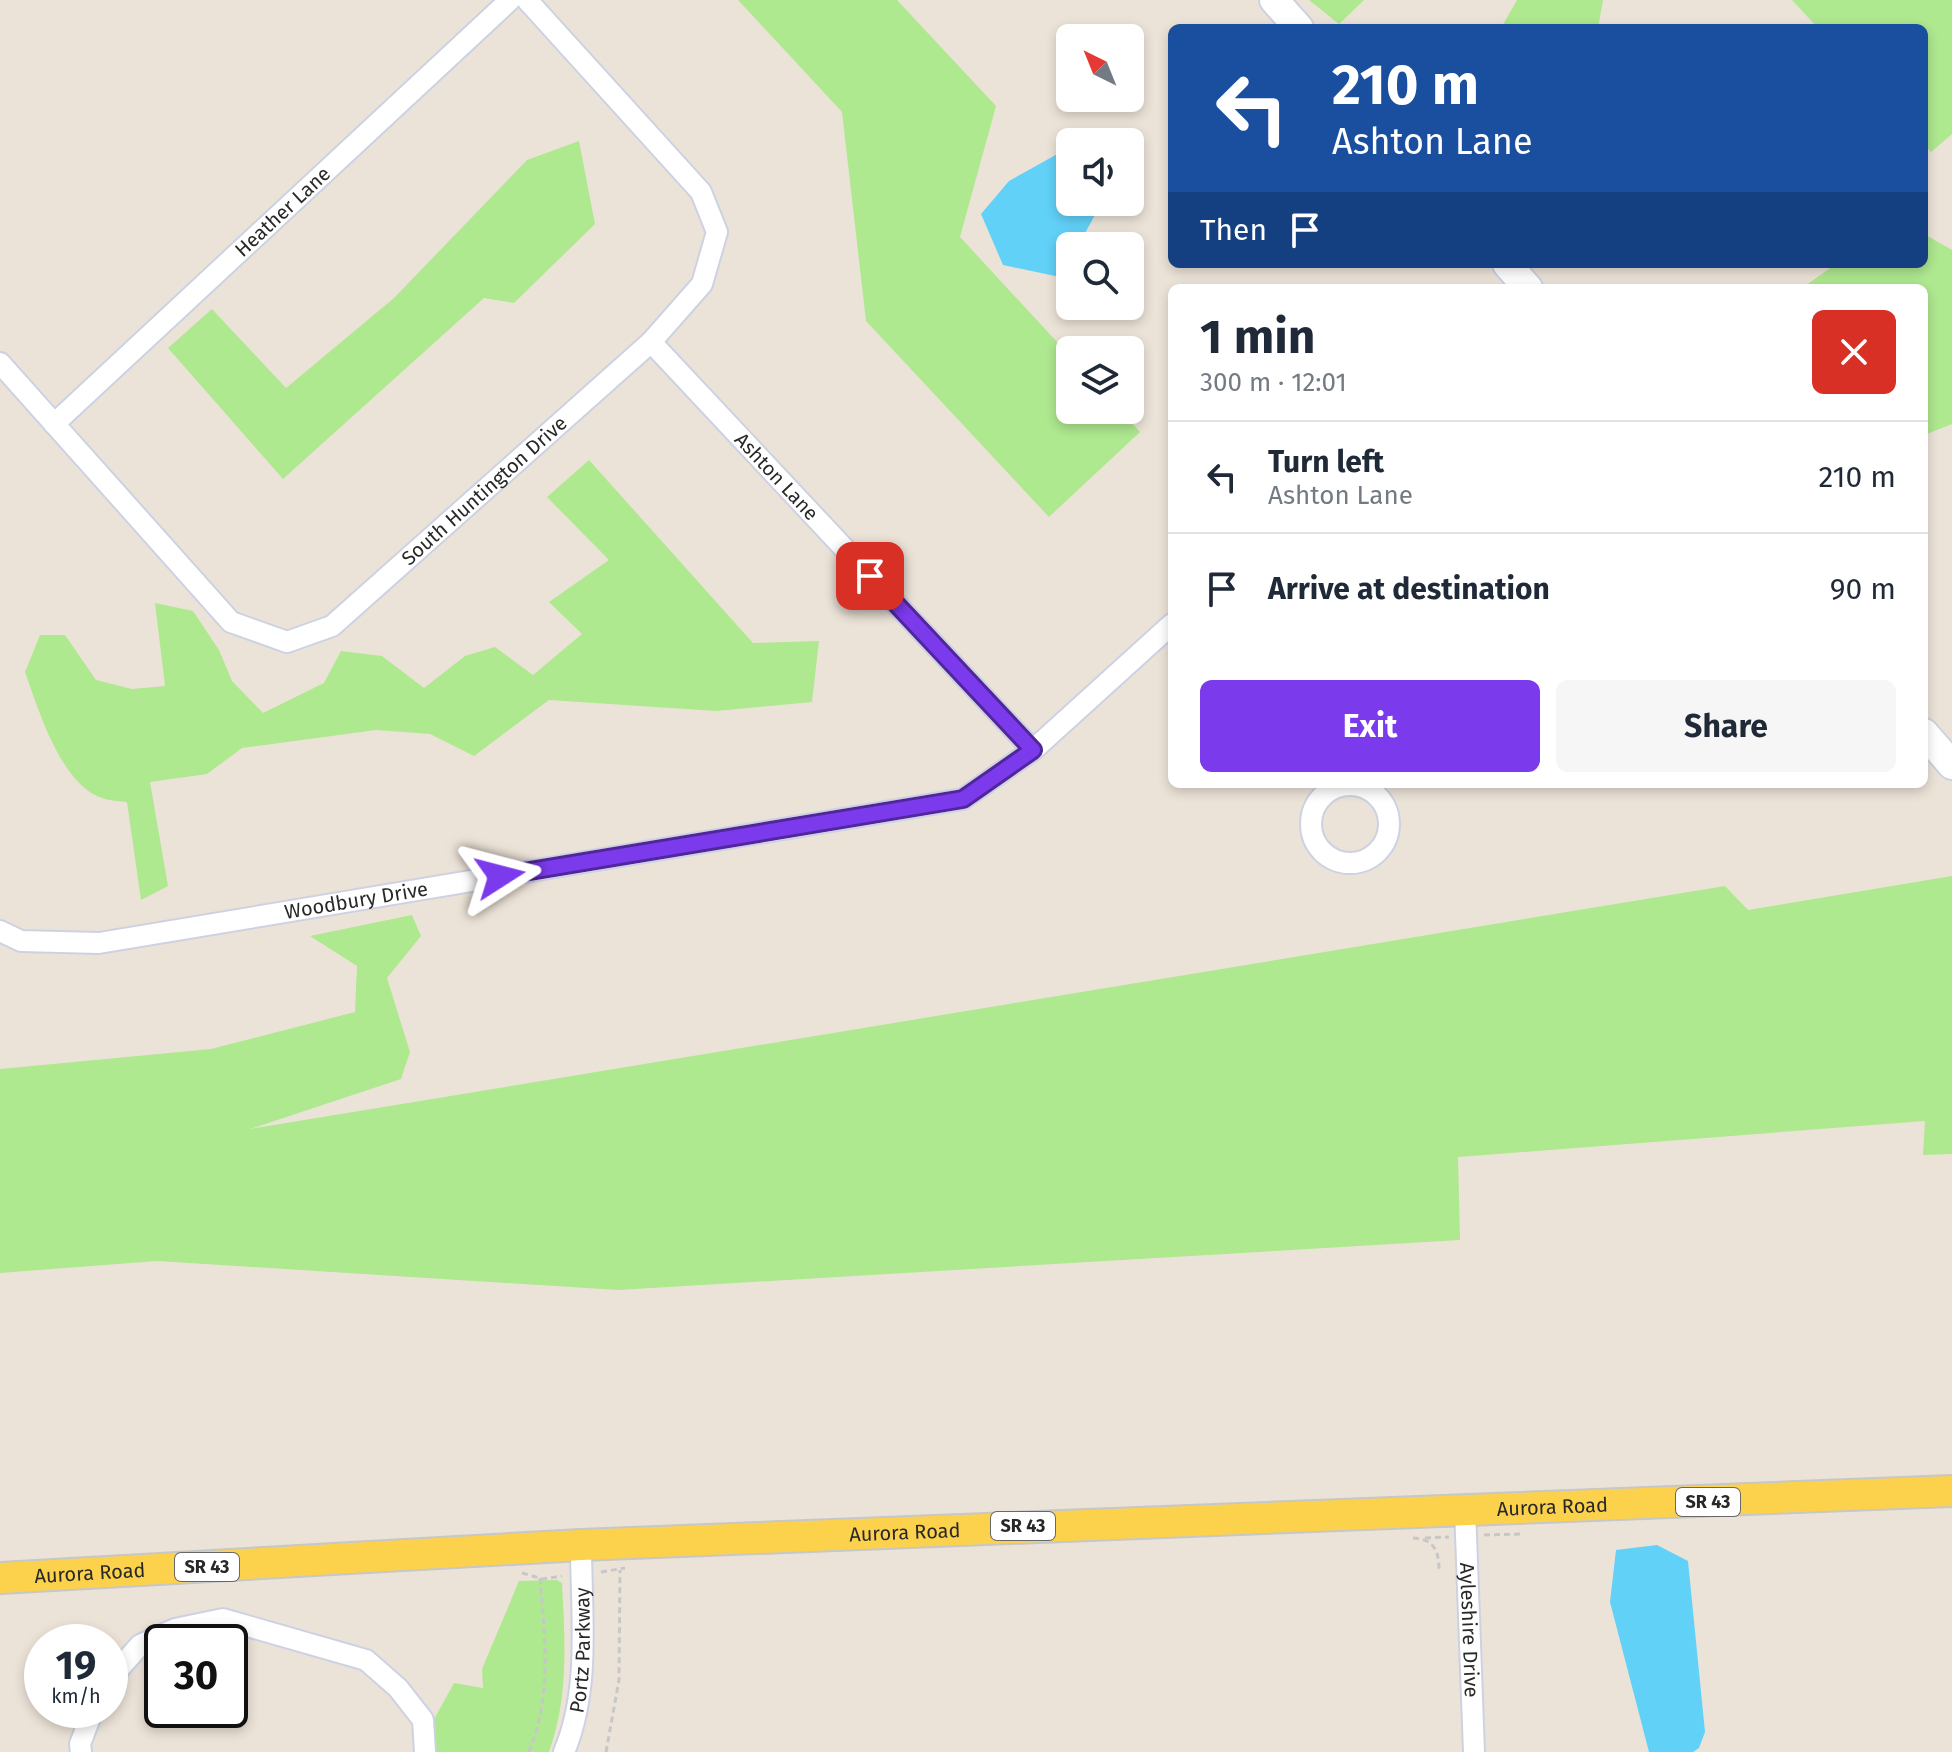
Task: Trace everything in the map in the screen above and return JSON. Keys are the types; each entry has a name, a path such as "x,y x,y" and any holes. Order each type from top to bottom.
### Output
{"main road":[{"name":"Aurora Road","path":"0,1578 581,1545 1465,1508 1737,1502 1952,1491"}],"street":[{"name":"Heather Lane","path":"54,424 510,0"},
{"name":"South Huntington Drive","path":"0,363 231,622 287,642 332,626 651,342 702,284 717,232 701,192 527,0"},
{"path":"1274,0 1295,24"},
{"path":"1510,268 1524,284"},
{"name":"Ashton Lane","path":"651,342 1033,750"},
{"name":"Woodbury Drive","path":"0,931 21,941 99,943 963,799 1033,750 1168,628"},
{"path":"1928,738 1952,765"},
{"name":"Ayleshire Drive","path":"1465,1508 1474,1752"},
{"name":"Portz Parkway","path":"564,1752 574,1728 581,1674 581,1545"},
{"path":"128,1659 140,1645 175,1629 223,1619 366,1660 398,1688 423,1720 425,1752"},
{"path":"81,1752 88,1728"}],"path":[{"path":"606,1752 619,1680 620,1570"},
{"path":"529,1752 540,1720 546,1678 539,1578 550,1578"}],"green space":[{"path":"738,0 897,0 996,106 960,237 1056,341 1056,424 1133,424 1140,432 1049,517 866,321 842,112"},
{"path":"1309,0 1364,0 1339,24"},
{"path":"1517,0 1603,0 1599,24 1503,24"},
{"path":"1792,0 1952,0 1952,134 1931,152 1928,149 1928,24 1814,24"},
{"path":"579,141 595,224 514,303 484,298 283,479 168,348 212,309 286,388 394,298 527,160"},
{"path":"1928,236 1952,250 1952,424 1928,433 1928,284 1808,284 1830,268 1928,268"},
{"path":"589,460 753,643 819,641 812,702 716,711 549,700 474,756 430,734 376,730 242,748 207,774 150,782 168,886 141,900 127,802 102,798 74,778 53,744 37,705 25,672 40,635 65,635 96,680 132,689 165,686 155,603 193,611 219,650 232,681 263,713 324,683 341,651 382,656 424,688 465,656 495,647 533,675 582,634 549,602 609,560 547,497"},
{"path":"1952,876 1952,1154 1923,1155 1925,1121 1458,1157 1460,1240 618,1290 157,1261 0,1273 0,1069 211,1049 355,1012 357,966 310,936 412,915 421,936 387,978 410,1052 401,1079 250,1129 1725,886 1748,910"},
{"path":"557,1580 562,1583 564,1669 560,1710 549,1752 416,1752 454,1683 483,1688 482,1669 519,1581"}],"water":[{"path":"1056,155 1056,216 1094,216 1086,232 1056,232 1056,276 1003,265 981,214 1009,181"},
{"path":"1657,1545 1688,1561 1705,1732 1699,1748 1693,1752 1649,1752 1610,1602 1616,1550"}],"route":[{"path":"500,876 963,799 1033,750 870,576"}]}
